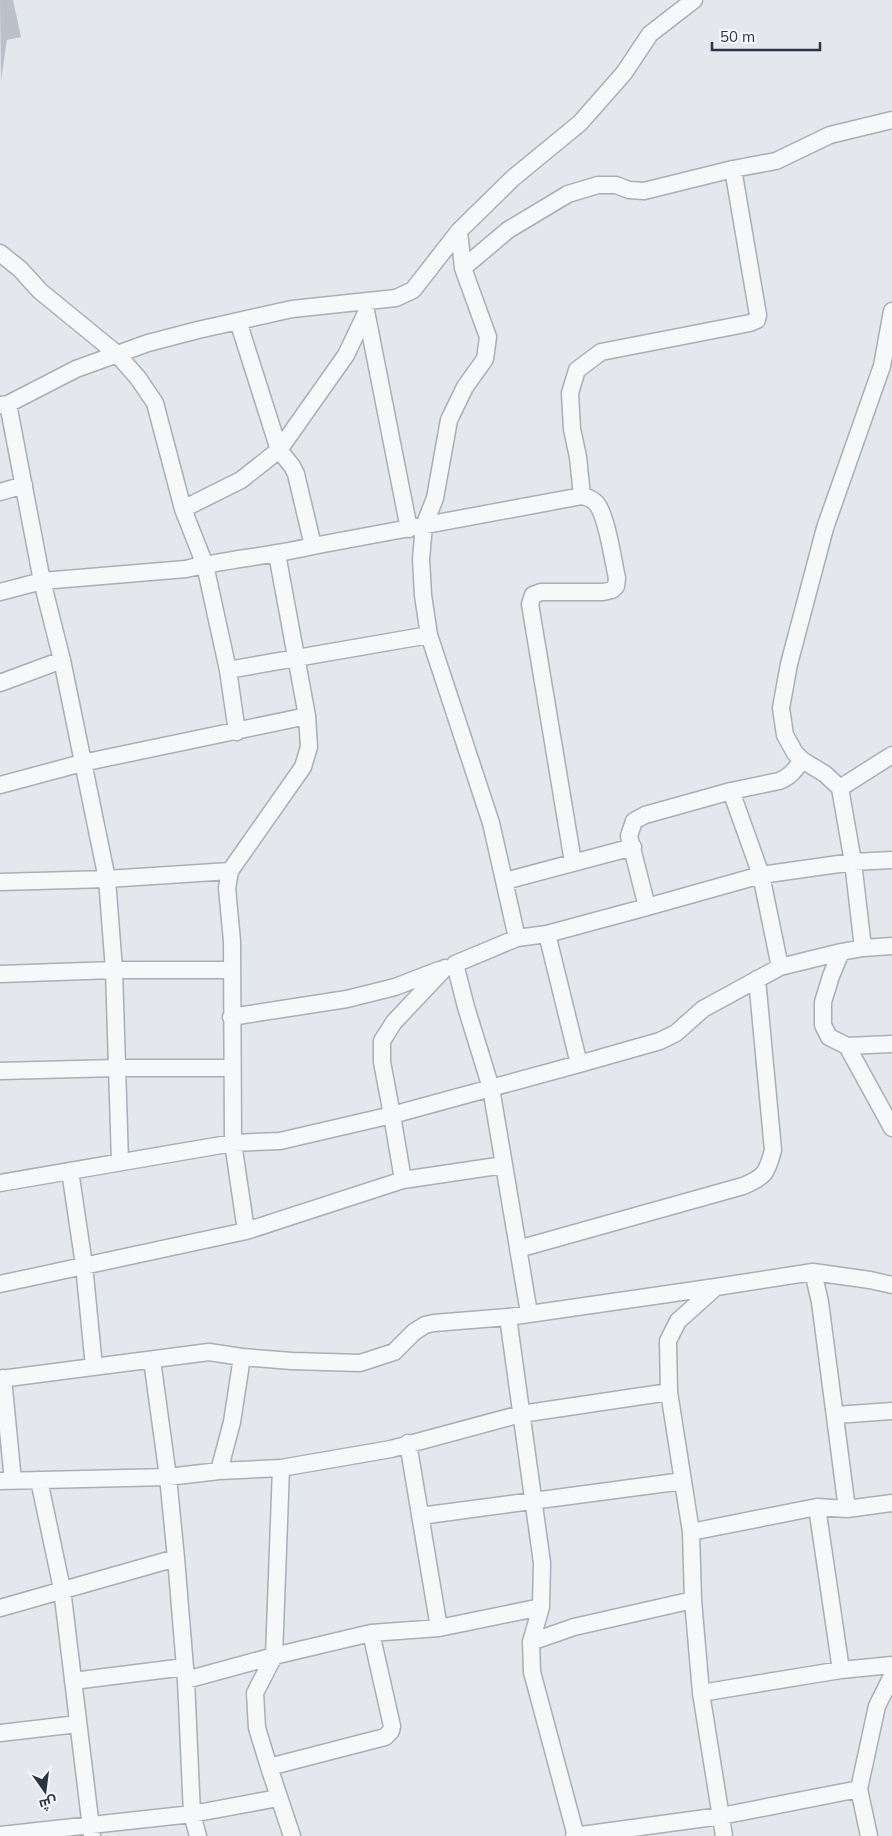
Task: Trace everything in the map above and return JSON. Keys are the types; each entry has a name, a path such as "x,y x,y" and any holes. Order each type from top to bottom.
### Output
{"street":[{"path":"120,1162 114,970 107,878 62,660 42,581 24,485 4,405 76,369 148,343 292,310 365,308 396,298 413,290 459,231 513,178 580,123 624,73 650,34 694,0"},
{"path":"463,268 508,230 568,194 598,185 616,185 629,190 644,191 733,169 776,161 830,135 892,120"},
{"path":"582,496 578,457 572,429 570,393 577,370 601,352 750,323 756,320 758,315 733,169"},
{"path":"417,528 435,498 449,420 465,387 485,359 488,337 463,268 459,231"},
{"path":"0,253 20,269 40,291 117,354 138,378 155,403 183,509 205,565 228,670 237,732"},
{"path":"183,509 241,480 279,450 346,355 365,308"},
{"path":"365,308 417,528 429,635 491,823 517,938"},
{"path":"863,948 853,862 840,788 825,774 802,760 789,744 785,735 781,708 782,694 789,664 825,528 882,366 892,311"},
{"path":"238,321 279,450 296,474 313,546"},
{"path":"0,492 24,485"},
{"path":"0,592 42,581 186,569 277,554 582,496 588,498 597,504 603,515 617,578 616,586 612,590 603,592 541,592 533,595 530,604 573,862"},
{"path":"246,1231 233,1143 232,970 227,888 230,871 303,767 309,747 307,716 277,554"},
{"path":"228,670 429,635"},
{"path":"0,683 62,660"},
{"path":"0,785 82,763 307,716"},
{"path":"840,788 892,755"},
{"path":"647,908 629,836 634,821 644,814 786,778 802,760"},
{"path":"731,791 761,874 780,967"},
{"path":"505,881 633,847"},
{"path":"231,1017 347,999 395,987 517,938 547,934 647,908 761,874 853,862 892,860"},
{"path":"0,882 230,871"},
{"path":"547,934 579,1064"},
{"path":"0,1183 233,1143 280,1141 392,1115 660,1041 676,1033 703,1009 780,967 841,952 892,946"},
{"path":"841,952 823,1002 823,1025 829,1037 847,1046 892,1044"},
{"path":"450,966 466,1007 491,1088 530,1313"},
{"path":"403,1180 382,1062 382,1041 394,1022 450,966"},
{"path":"0,974 114,970 232,970"},
{"path":"518,1249 743,1186 760,1179 769,1166 772,1150 757,980"},
{"path":"847,1046 892,1128"},
{"path":"0,1071 232,1068"},
{"path":"0,1284 246,1231 403,1180 504,1165"},
{"path":"70,1171 84,1265 94,1367"},
{"path":"669,1392 521,1414 391,1450 281,1468 220,1471 168,1477 6,1481 1,1379 209,1352 292,1361 360,1363 394,1352 414,1332 425,1325 434,1323 508,1317 813,1272 892,1285"},
{"path":"813,1272 820,1302 847,1509"},
{"path":"716,1287 678,1321 668,1341 669,1392 691,1532 693,1600 701,1693 724,1836"},
{"path":"508,1317 542,1563 541,1607 531,1642 532,1672 575,1836 721,1816 859,1789"},
{"path":"220,1471 232,1422 242,1357"},
{"path":"152,1360 168,1477 176,1558 186,1674 192,1814 198,1836"},
{"path":"836,1416 892,1411"},
{"path":"408,1444 439,1628"},
{"path":"281,1468 274,1656 256,1693 257,1728 278,1798 292,1836"},
{"path":"39,1480 62,1589 91,1831"},
{"path":"420,1516 682,1481"},
{"path":"691,1532 818,1507 847,1509 892,1503"},
{"path":"818,1507 841,1670"},
{"path":"0,1608 176,1558"},
{"path":"531,1642 574,1627 693,1600"},
{"path":"73,1681 186,1674 371,1633 439,1628 541,1607"},
{"path":"269,1767 385,1737 391,1731 392,1726 371,1633"},
{"path":"701,1693 841,1670 892,1665"},
{"path":"869,1836 859,1789 877,1706 892,1676"},
{"path":"0,1733 78,1724"},
{"path":"0,1835 91,1831 278,1798"}],"building":[{"path":"0,0 13,0 21,37 7,40 1,81"}]}
